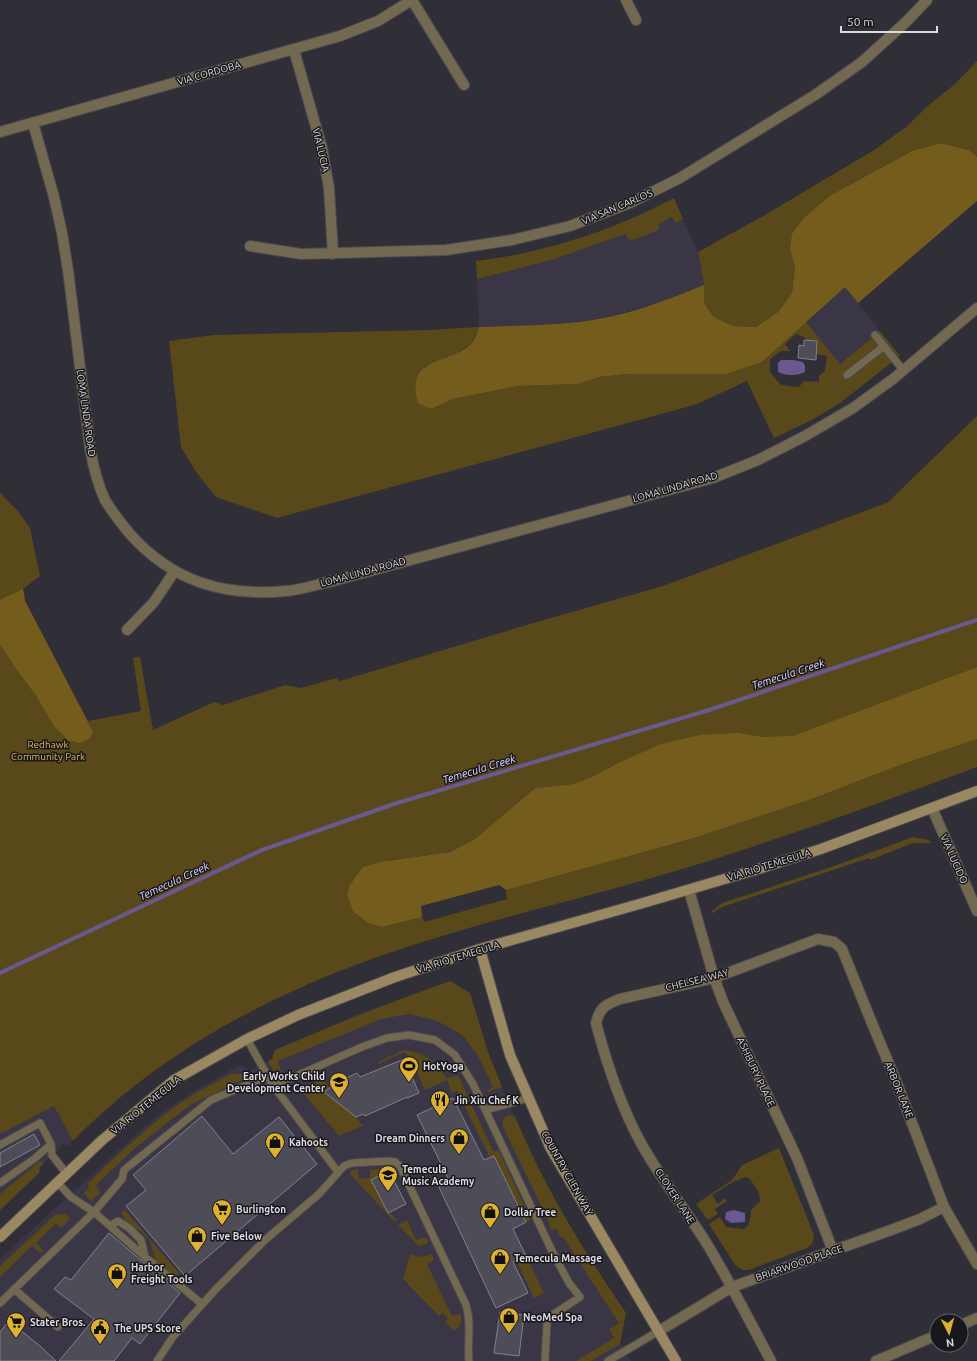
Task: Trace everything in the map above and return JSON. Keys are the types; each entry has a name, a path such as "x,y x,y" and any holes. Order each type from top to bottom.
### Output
{"street":[{"path":"412,0 464,85"},
{"name":"VIA CORDOBA","path":"0,132 340,36 378,21 412,0"},
{"path":"626,0 636,20"},
{"name":"VIA SAN CARLOS","path":"250,246 301,254 446,250 512,240 570,226 630,203 680,178 821,91 862,62 906,22 927,0"},
{"name":"VIA LUCIA","path":"294,50 322,148 329,188 333,254"},
{"name":"LOMA LINDA ROAD","path":"33,123 54,197 62,233 90,448 96,475 105,499 120,523 142,547 174,572 214,587 251,592 287,591 333,581 713,478 758,460 805,436 853,408 903,370 977,308"},
{"path":"127,630 154,602 174,572"},
{"name":"VIA RIO TEMECULA","path":"0,1237 100,1142 174,1080 247,1039 298,1015 388,979 480,949 689,890 821,849 977,791"},
{"name":"VIA LUCIDO","path":"932,808 976,906"},
{"name":"ASHBURY PLACE","path":"689,890 714,978 724,1004 797,1158 833,1251"},
{"name":"ARBOR LANE","path":"807,943 818,940 834,942 842,949 896,1081 944,1207 977,1264"},
{"name":"CHELSEA WAY","path":"596,1023 598,1014 605,1005 620,999 714,978 807,943"},
{"name":"COUNTRY GLEN WAY","path":"480,949 510,1056 551,1149 676,1361"},
{"name":"CLOVER LANE","path":"596,1023 628,1118 643,1146 706,1243 732,1287 771,1361"},
{"name":"BRIARWOOD PLACE","path":"658,1331 732,1287 920,1219 944,1207"},
{"path":"876,1361 929,1338"}],"lane":[{"path":"875,335 903,370"},
{"path":"847,375 884,346"},
{"path":"272,1084 289,1079 362,1047 388,1038 409,1035 435,1040 455,1055 473,1084 486,1110 553,1253 569,1283 580,1297 552,1316 547,1322 545,1361"},
{"path":"247,1039 272,1084 338,1172"},
{"path":"0,1303 94,1212 122,1179 124,1170 211,1100 268,1076"},
{"path":"486,1110 529,1098"},
{"path":"0,1145 40,1123 51,1144 52,1155 66,1173"},
{"path":"0,1183 34,1159 51,1144"},
{"path":"157,1361 173,1338 202,1304 265,1240 319,1194 344,1166 352,1163 388,1161 395,1162 400,1166 466,1305 470,1322 468,1341 469,1361"},
{"path":"57,1182 71,1197 94,1212 202,1304"},
{"path":"110,1226 118,1221 129,1228 141,1240 145,1257"},
{"path":"14,1289 58,1327"},
{"path":"608,1361 658,1331"}],"shaded area":[{"path":"941,143 969,150 977,157 977,201 858,303 845,287 762,362 727,374 627,374 599,377 578,384 518,386 453,399 431,409 418,403 416,388 417,377 422,369 461,351 471,344 479,327 557,324 589,321 643,308 704,285 704,303 714,317 733,326 756,327 778,312 792,293 795,267 790,249 792,234 804,218 831,195 912,151"},
{"path":"672,217 676,223 683,219 698,252 704,285 666,301 604,318 559,324 479,327 477,279 552,260 625,234 630,241 658,230 659,224"},
{"path":"845,286 880,331 840,364 806,322"},
{"path":"781,360 803,362 805,372 792,375 778,372 778,363"},
{"path":"23,589 25,601 93,732 89,739 80,743 68,740 54,726 37,697 0,644 0,600"},
{"path":"977,667 977,739 903,764 812,799 691,839 506,890 499,885 421,906 422,917 383,927 368,923 353,911 347,895 350,885 363,867 379,862 450,852 475,839 535,788 573,784 594,776 616,764 661,744 700,735 739,733 763,737 793,736"},
{"path":"450,981 470,993 488,1052 509,1104 542,1176 594,1266 626,1313 620,1344 631,1361 0,1361 0,1259 136,1134 168,1108 199,1088 238,1066 243,1066 249,1071 272,1059 275,1050 356,1015"},
{"path":"54,1106 73,1141 68,1146 63,1144 40,1167 39,1173 0,1210 0,1134"},
{"path":"734,1210 745,1213 745,1222 731,1223 725,1219 726,1212"}],"green space":[{"path":"977,61 977,157 969,150 941,143 912,151 831,195 790,249 795,267 792,293 778,312 756,327 733,326 714,317 704,303 704,285 698,252 765,215 874,150 906,127 930,104 955,84"},
{"path":"674,198 683,219 676,223 672,217 659,224 659,230 630,241 625,234 552,260 477,279 476,261 534,251 593,234 647,212"},
{"path":"806,322 840,364 880,331 900,356 840,403 812,420 774,438 747,381 697,404 277,518 216,497 196,472 181,447 169,341 214,335 429,330 479,327 472,343 457,353 424,367 431,409 453,399 518,386 578,384 599,377 627,374 727,374 762,362","holes":["796,334 804,337 806,340 817,341 816,354 827,356 825,371 819,376 819,382 804,381 799,387 781,385 770,372 770,359 781,351 790,351 785,344"]},
{"name":"Redhawk Community Park","path":"977,416 977,667 792,737 763,737 739,733 616,764 594,776 573,784 535,788 475,839 449,852 379,862 363,867 384,927 422,917 424,922 507,899 506,890 691,839 812,799 903,764 977,739 977,767 855,812 731,854 648,879 458,931 351,967 264,1005 183,1051 144,1079 108,1108 73,1141 54,1106 0,1134 0,492 18,511 30,528 40,576 23,589 25,601 88,721 141,711 133,658 140,657 153,730 214,702 223,705 285,685 301,688 336,678 340,681 663,586 881,505 888,502"},
{"path":"913,837 929,840 931,843 913,843 870,860 869,858 722,907 711,914 712,911 722,903 834,866"},
{"path":"450,981 470,993 488,1052 502,1087 487,1092 493,1087 478,1056 465,1038 456,1031 435,1020 409,1014 381,1019 278,1061 281,1072 280,1074 275,1073 268,1061 272,1059 275,1050 362,1014"},
{"path":"403,1050 417,1053 429,1058 439,1067 446,1078 456,1076 459,1077 493,1151 499,1151 531,1220 526,1222 494,1156 490,1157 457,1091 452,1093 447,1080 425,1090 410,1057 404,1052 379,1064 378,1062"},
{"path":"233,1073 243,1075 244,1079 190,1105 134,1149 96,1185 100,1191 91,1201 84,1193 89,1188 88,1183 159,1119 184,1100"},
{"path":"322,1078 330,1088 324,1092 356,1117 363,1126 339,1136 299,1088"},
{"path":"509,1115 515,1117 539,1170 572,1230 626,1313 620,1344 591,1361 576,1361 614,1338 609,1329 619,1323 563,1237 561,1238 556,1228 551,1230 547,1218 503,1127 503,1120"},
{"path":"779,1148 814,1235 813,1241 807,1248 749,1270 742,1270 735,1265 709,1224 720,1217 726,1227 744,1229 750,1221 751,1210 760,1201 758,1192 753,1183 749,1178 744,1177 737,1181 736,1180 712,1195 718,1204 725,1198 727,1201 715,1209 718,1214 708,1220 696,1204 732,1180 742,1165"},
{"path":"39,1162 44,1163 40,1167 39,1173 0,1210 0,1194"},
{"path":"389,1168 389,1171 371,1180 387,1213 389,1212 397,1220 394,1221 349,1173 352,1170 358,1170 359,1179 370,1178 370,1170"},
{"path":"124,1209 179,1273 174,1279 155,1260 150,1241 140,1231 125,1220 122,1213"},
{"path":"65,1213 69,1217 69,1220 61,1228 56,1223 36,1243 43,1250 40,1253 32,1246 0,1277 0,1266 56,1214 61,1215"},
{"path":"407,1220 416,1240 426,1237 428,1242 425,1245 418,1245 398,1225"},
{"path":"410,1254 421,1257 432,1254 434,1260 427,1264 452,1316 461,1314 460,1324 454,1331 445,1322 448,1319 443,1313 439,1316 403,1279"},
{"path":"526,1256 544,1293 534,1298 516,1260"}],"building":[{"path":"804,340 817,341 816,360 798,358 799,345 804,346"},
{"path":"404,1059 419,1093 365,1116 364,1114 356,1117 324,1092 340,1081 357,1073 360,1077"},
{"path":"453,1098 484,1160 494,1156 526,1222 513,1229 526,1256 513,1262 528,1293 496,1308 437,1183 448,1178 417,1115"},
{"path":"202,1116 233,1154 279,1117 317,1164 185,1276 126,1206 146,1190 133,1175"},
{"path":"34,1134 40,1145 0,1167 0,1153"},
{"name":"Temecula Music Academy","path":"389,1171 406,1204 388,1213 371,1180"},
{"name":"Harbor Freight Tools","path":"109,1233 180,1293 140,1344 132,1338 114,1361 59,1361 94,1319 54,1289 65,1277 71,1280"},
{"name":"NeoMed Spa","path":"500,1312 524,1315 519,1356 494,1353"},
{"name":"Stater Bros.","path":"9,1321 56,1361 0,1361 0,1332"}],"waterway":[{"name":"Temecula Creek","path":"0,973 262,850 397,803 709,710 977,620"}],"place":[{"name":"HotYoga","path":"409,1083"},
{"name":"Early Works Child Development Center","path":"339,1099"},
{"name":"Jin Xiu Chef K","path":"440,1117"},
{"name":"Dream Dinners","path":"459,1155"},
{"name":"Kahoots","path":"275,1159"},
{"name":"Temecula Music Academy","path":"388,1192"},
{"name":"Burlington","path":"222,1226"},
{"name":"Dollar Tree","path":"490,1229"},
{"name":"Five Below","path":"197,1253"},
{"name":"Temecula Massage","path":"500,1275"},
{"name":"Harbor Freight Tools","path":"117,1290"},
{"name":"NeoMed Spa","path":"509,1334"},
{"name":"Stater Bros.","path":"16,1339"},
{"name":"The UPS Store","path":"100,1345"}]}
